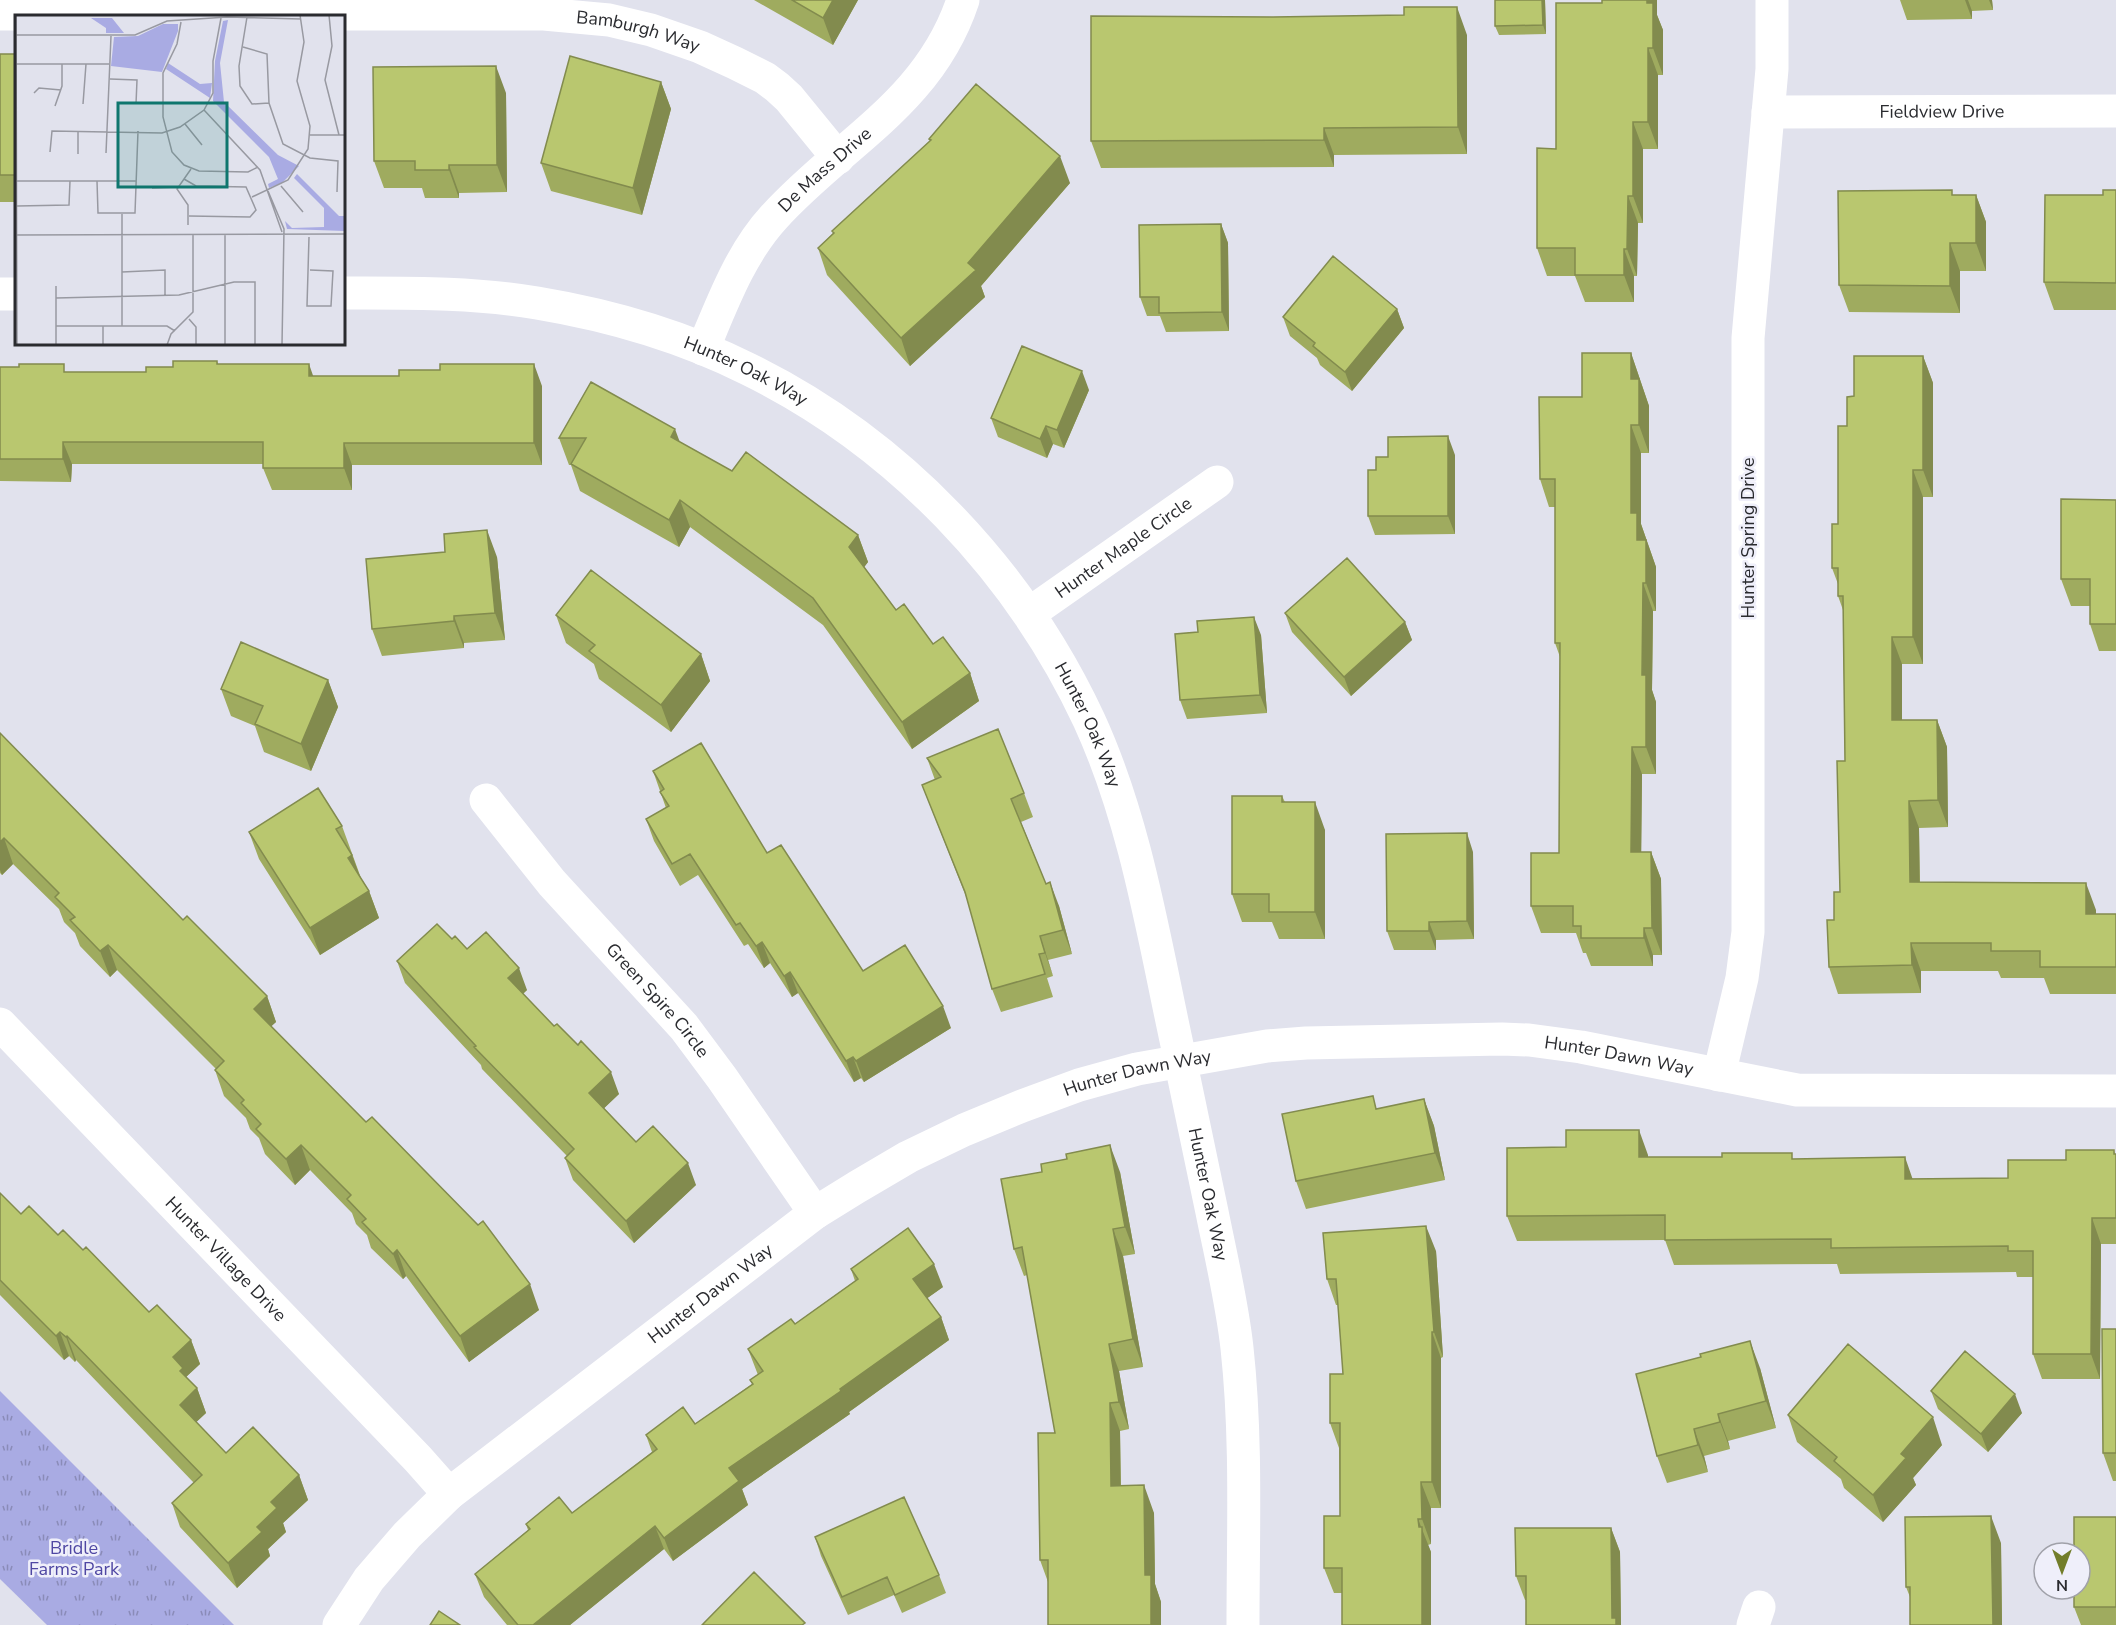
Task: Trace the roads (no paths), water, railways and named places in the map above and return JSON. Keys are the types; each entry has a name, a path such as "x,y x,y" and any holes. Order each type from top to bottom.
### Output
{"street":[{"name":"De Mass Drive","path":"703,349 721,305 754,243 792,198 898,105 929,69 957,18 963,0"},
{"name":"Hunter Spring Drive","path":"1719,1075 1742,978 1748,932 1748,338 1772,69 1772,0"},
{"name":"Bamburgh Way","path":"0,14 315,15 442,7 609,21 651,30 700,47 765,78 789,98 838,158"},
{"name":"Fieldview Drive","path":"1768,112 2116,111"},
{"name":"Hunter Oak Way","path":"345,293 483,295 536,302 636,325 703,349 749,369 836,422 908,476 956,523 1030,614 1089,722 1112,780 1144,894 1181,1061 1237,1342 1243,1429 1243,1625"},
{"name":"Hunter Maple Circle","path":"1030,614 1217,482"},
{"name":"Green Spire Circle","path":"486,800 552,883 684,1027 722,1077 815,1213"},
{"name":"Hunter Village Drive","path":"0,1024 410,1450 449,1494"},
{"name":"Hunter Dawn Way","path":"339,1625 369,1579 407,1535 449,1494 815,1213 908,1157 1022,1106 1079,1085 1137,1069 1267,1046 1306,1043 1502,1039 1555,1043 1797,1090 2116,1090"}],"park label":[{"name":"Bridle Farms Park","path":"74,1558"}]}
